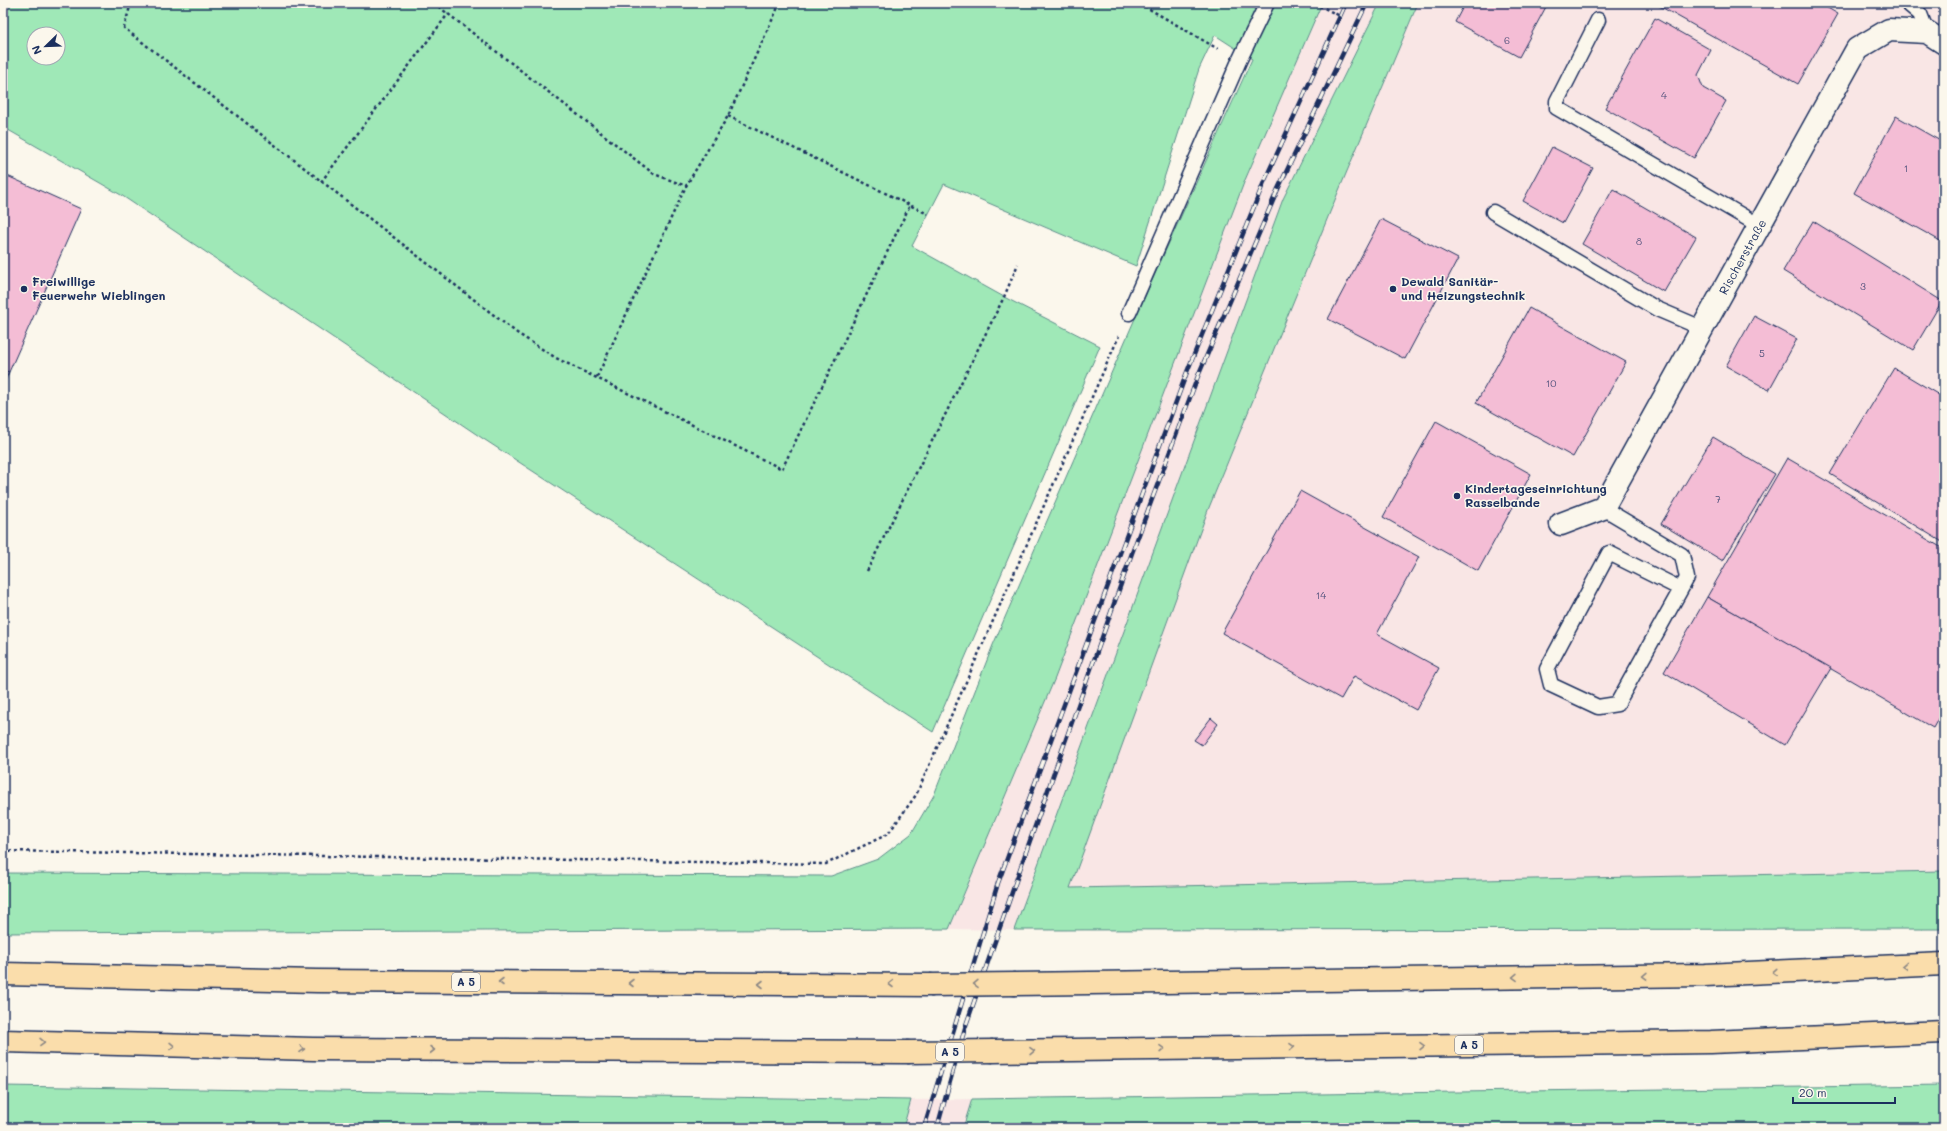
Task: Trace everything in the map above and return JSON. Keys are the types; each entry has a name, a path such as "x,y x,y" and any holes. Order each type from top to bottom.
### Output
{"highway":[{"name":"A 5","path":"3,974 317,981 930,985 1705,975 1944,964"},
{"name":"A 5","path":"3,1041 313,1050 908,1052 1711,1042 1944,1032"}],"street":[{"name":"Rischerstraße","path":"1604,508 1857,49 1889,30 1935,37"},
{"path":"1561,524 1604,508"}],"lane":[{"path":"1129,314 1239,62 1267,3"},
{"path":"1907,3 1920,14 1935,37"},
{"path":"1598,20 1557,101 1557,108 1760,226"},
{"path":"1492,212 1657,309 1704,329"},
{"path":"1604,508 1682,554 1687,578 1681,589 1617,704 1598,707 1551,685 1547,668 1609,553 1681,589"}],"path":[{"path":"131,3 124,28 517,333 556,358 782,469 910,206"},
{"path":"434,3 654,174 686,186"},
{"path":"597,377 686,186 728,116 780,3"},
{"path":"1139,3 1239,62"},
{"path":"1148,8 1151,3"},
{"path":"1314,3 1340,16"},
{"path":"321,182 448,14"},
{"path":"728,116 928,214"},
{"path":"867,571 1004,297 1018,264"},
{"path":"3,851 826,864 888,834 916,795 1129,314"}],"shaded area":[{"path":"1322,3 1380,3 1283,199 1014,930 949,929 1055,678 1245,180"},
{"path":"1418,3 1944,3 1944,871 1069,888 1208,510 1337,195"},
{"path":"972,1099 963,1128 903,1128 911,1100"}],"green space":[{"path":"3,3 1322,3 1245,180 1055,678 949,929 3,933 3,873 831,876 878,859 911,834 934,795 993,645 1140,307 1252,59 1215,35 1199,69 1136,266 944,184 912,246 1004,297 1100,346 933,732 482,438 121,195 3,127"},
{"path":"1380,3 1418,3 1337,195 1208,510 1070,888 1944,871 1944,929 1014,930 1283,199"},
{"path":"1944,1085 1944,1128 963,1128 972,1099"},
{"path":"3,1086 911,1100 903,1128 3,1128"}],"building":[{"path":"1465,3 1548,3 1519,57 1455,22"},
{"path":"1654,3 1819,3 1838,14 1798,84"},
{"path":"1655,18 1711,50 1698,75 1703,88 1726,101 1694,158 1605,108"},
{"path":"1896,116 1944,143 1944,243 1854,193"},
{"path":"1552,147 1593,168 1563,223 1523,201"},
{"name":"Freiwillige Feuerwehr Wieblingen","path":"3,174 81,209 9,372 3,370"},
{"path":"1613,189 1696,237 1664,292 1582,244"},
{"name":"Dewald Sanitär- und Heizungstechnik","path":"1381,219 1458,259 1405,359 1328,319"},
{"path":"1813,221 1942,301 1913,350 1783,271"},
{"path":"1529,308 1626,362 1573,457 1476,403"},
{"path":"1754,316 1797,339 1769,390 1726,366"},
{"path":"1894,368 1944,398 1944,543 1830,474"},
{"path":"3,370 9,372 3,386"},
{"name":"Kindertageseinrichtung Rasselbande","path":"1436,421 1531,474 1478,571 1383,517"},
{"path":"1713,437 1775,474 1723,561 1661,524"},
{"path":"1787,458 1944,549 1944,708 1933,728 1707,597"},
{"path":"1300,491 1419,557 1377,634 1439,668 1416,710 1354,676 1341,699 1222,633"},
{"path":"1707,597 1831,668 1785,745 1664,672"},
{"path":"1211,718 1218,724 1202,745 1194,740"}],"railway":[{"path":"924,1128 998,883 1187,372 1264,182 1346,3"},
{"path":"937,1128 965,1028 1027,849 1132,553 1198,376 1278,189 1367,3"}],"place":[{"name":"Freiwillige Feuerwehr Wieblingen","path":"24,289"},
{"name":"Dewald Sanitär- und Heizungstechnik","path":"1393,289"},
{"name":"Kindertageseinrichtung Rasselbande","path":"1457,496"}]}
